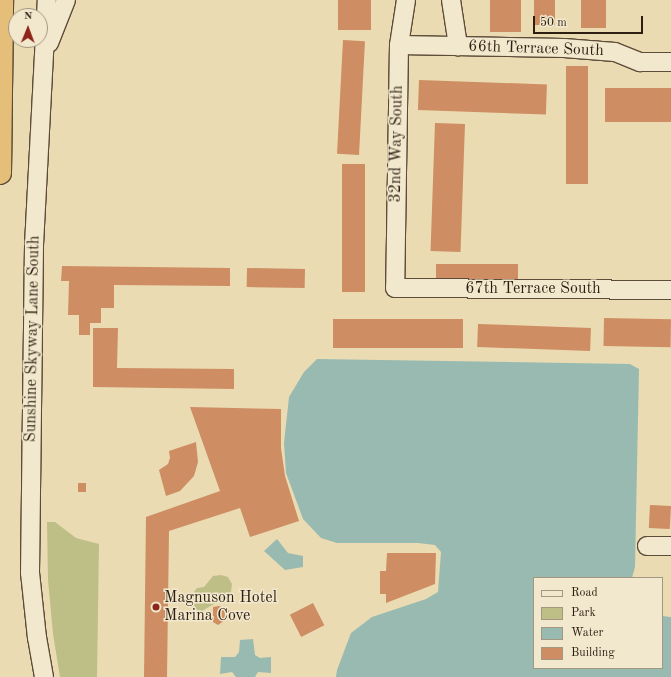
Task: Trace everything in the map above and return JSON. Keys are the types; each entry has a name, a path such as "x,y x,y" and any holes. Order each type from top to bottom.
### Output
{"highway":[{"path":"0,173 2,0"}],"street":[{"name":"Sunshine Skyway Lane South","path":"44,677 36,638 30,573 34,245 47,0"},
{"path":"43,57 66,0"},
{"name":"32nd Way South","path":"395,288 399,45 406,0"},
{"path":"451,0 458,46"},
{"name":"66th Terrace South","path":"399,45 564,48 615,52 640,62 671,62"},
{"name":"67th Terrace South","path":"395,288 671,290"},
{"path":"647,546 671,546"}],"green space":[{"path":"47,522 55,522 76,538 99,544 97,677 60,677 53,634 48,580"},
{"path":"221,575 228,577 232,584 230,600 225,603 220,601 202,611 197,610 194,605 194,592 197,588 204,587 213,576"}],"water":[{"path":"317,359 630,364 639,369 635,567 632,577 533,577 533,669 663,669 663,616 671,617 671,677 336,677 337,670 351,633 372,617 426,599 438,592 441,552 435,545 418,543 337,543 321,538 303,519 286,473 284,443 289,397 304,372"},
{"path":"277,539 288,553 303,556 303,567 285,570 264,551"},
{"path":"253,639 255,655 260,658 271,657 271,673 258,672 255,677 236,677 232,672 220,674 221,657 235,657 239,652 240,640"}],"building":[{"path":"338,0 371,0 371,30 338,30"},
{"path":"490,0 521,0 521,32 490,32"},
{"path":"534,0 555,0 555,25 534,25"},
{"path":"581,0 606,0 606,28 581,28"},
{"path":"343,40 365,41 359,155 337,154"},
{"path":"566,66 588,66 588,184 566,184"},
{"path":"419,80 547,84 546,114 418,110"},
{"path":"605,88 671,88 671,122 605,122"},
{"path":"435,123 465,124 461,252 431,251"},
{"path":"342,164 365,164 365,292 342,292"},
{"path":"436,264 518,264 518,280 436,280"},
{"path":"62,266 230,268 230,286 114,285 114,308 101,308 101,323 90,323 90,335 79,335 79,315 68,315 69,281 61,281"},
{"path":"247,268 305,269 305,288 247,287"},
{"path":"604,318 671,319 671,347 604,346"},
{"path":"333,319 463,319 463,348 333,348"},
{"path":"478,324 591,328 590,351 477,347"},
{"path":"93,328 118,328 117,368 234,369 234,389 93,387"},
{"name":"Magnuson Hotel Marina Cove","path":"190,407 281,409 281,448 285,476 299,521 250,537 240,508 169,531 167,677 144,677 146,517 220,491"},
{"path":"196,442 198,462 194,476 180,491 166,496 159,470 168,464 170,458 169,451"},
{"path":"78,483 86,483 86,492 78,492"},
{"path":"650,505 671,506 670,529 649,528"},
{"path":"387,553 436,553 435,584 386,603 386,594 380,594 380,571 386,571"},
{"path":"313,603 324,625 301,637 290,615"},
{"path":"219,606 230,611 230,617 218,625 213,622 213,607"}],"place":[{"name":"Magnuson Hotel Marina Cove","path":"156,607"}]}
